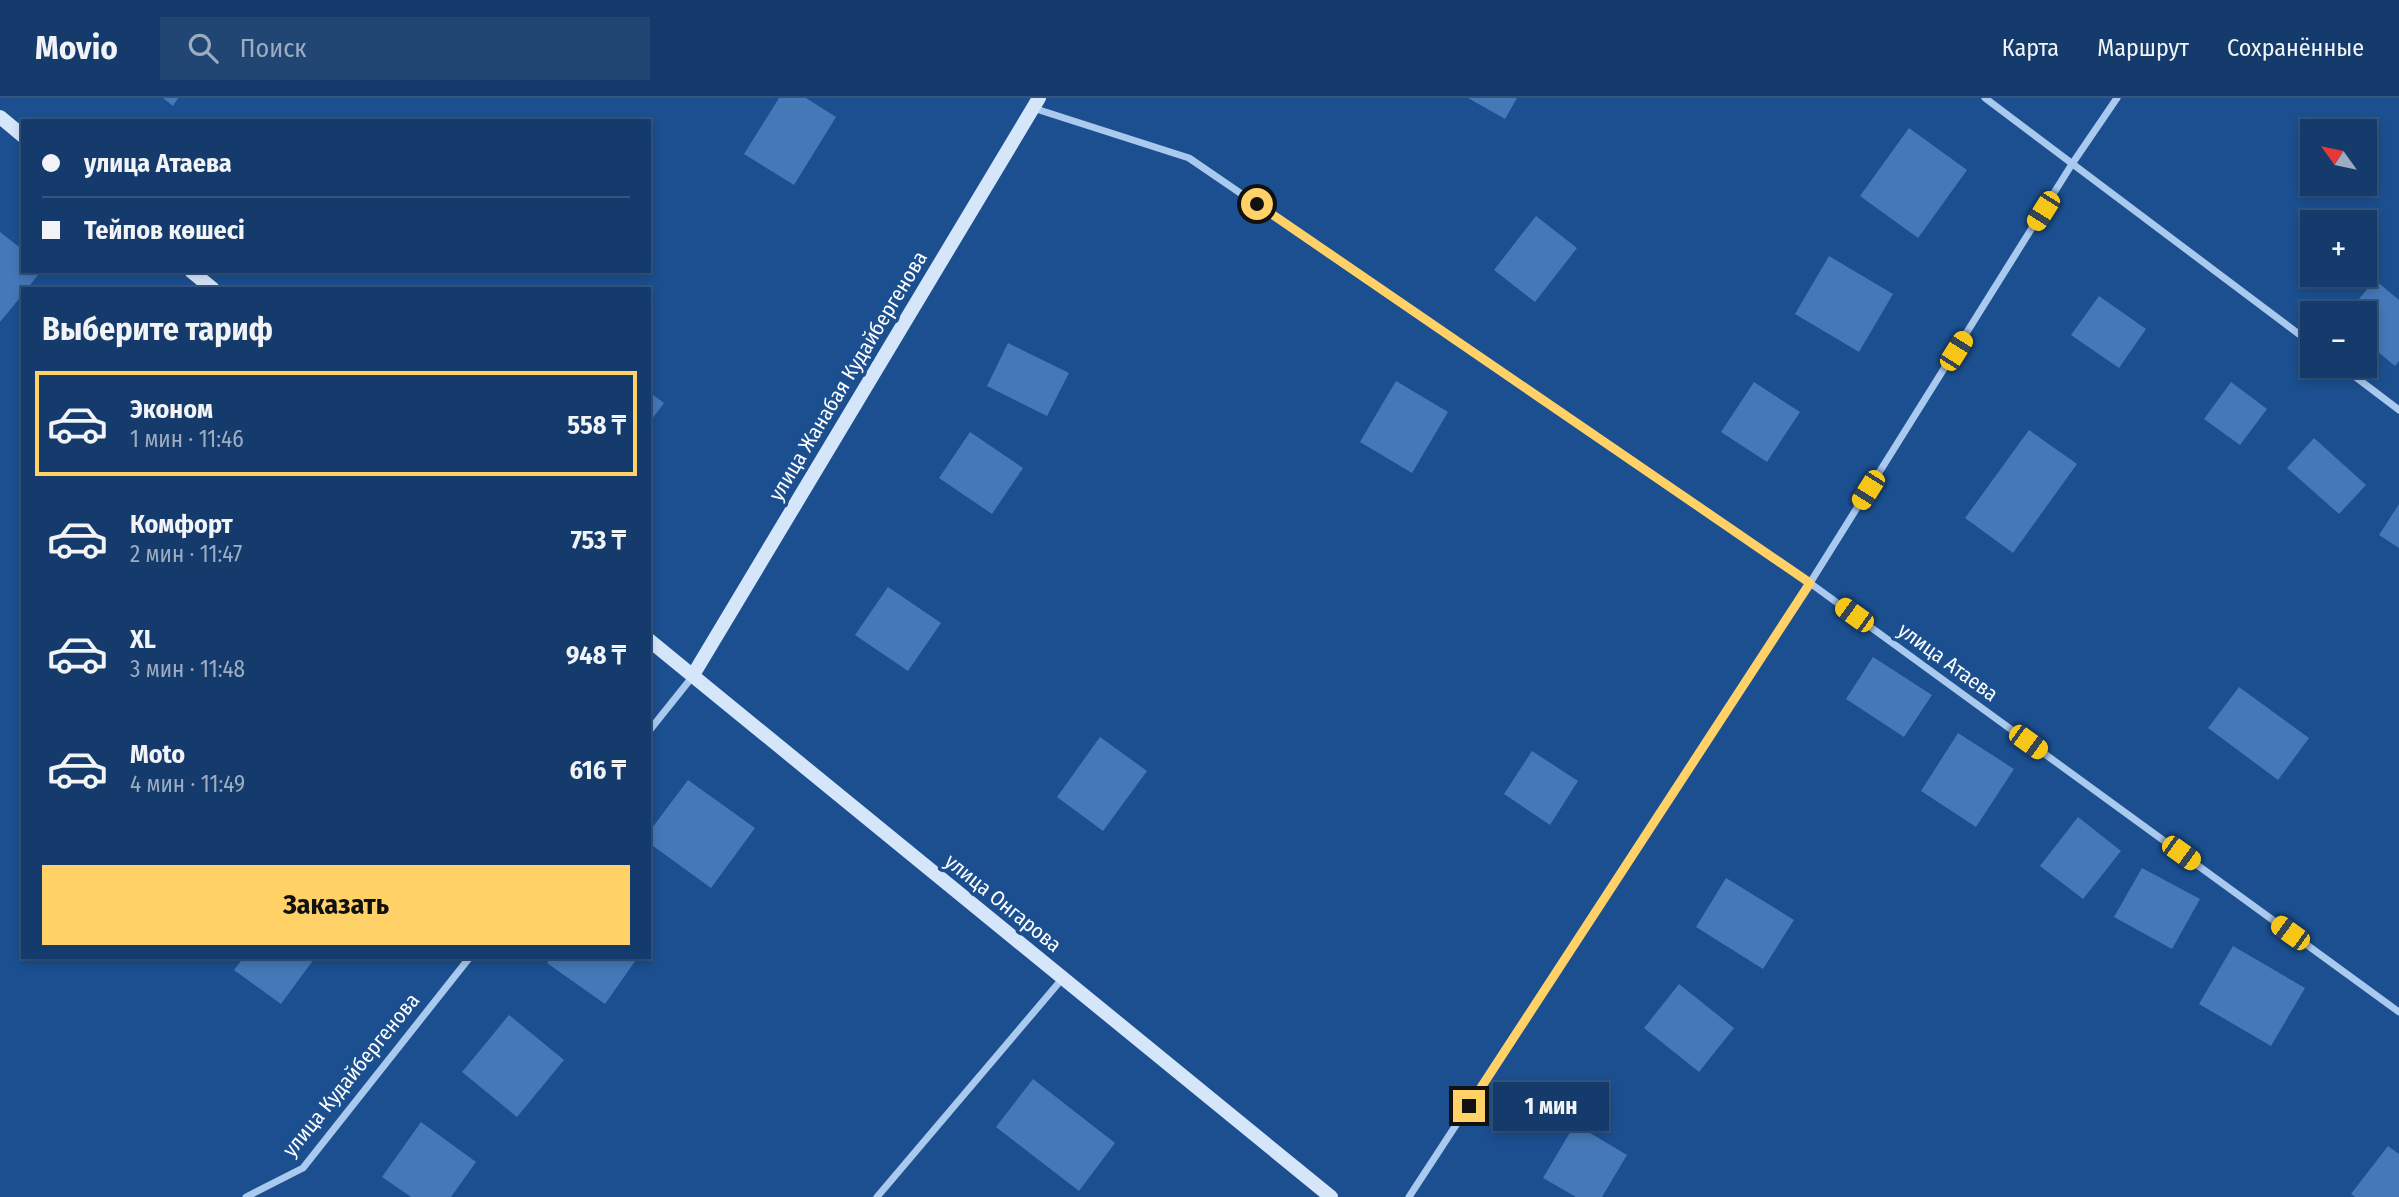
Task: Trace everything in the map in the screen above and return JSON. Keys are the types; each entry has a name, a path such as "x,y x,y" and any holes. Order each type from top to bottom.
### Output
{"street":[{"path":"1985,98 2300,335"},
{"path":"1409,1197 1810,583 2072,164 2117,98"},
{"name":"улица Атаева","path":"1036,103 1189,158 1810,583 2399,1012"},
{"name":"улица Жанабая Кудайбергенова","path":"693,676 1036,103"},
{"path":"0,117 21,134"},
{"path":"193,273 211,287"},
{"path":"2357,378 2399,410"},
{"name":"улица Онгарова","path":"651,642 1331,1197"},
{"path":"651,728 693,676"},
{"name":"улица Кудайбергенова","path":"246,1197 303,1168 468,959"},
{"path":"877,1197 1062,979"}],"building":[{"path":"163,98 178,98 173,106"},
{"path":"779,98 806,98 836,117 794,185 744,154"},
{"path":"1468,98 1517,98 1505,119"},
{"path":"1909,128 1967,170 1918,238 1860,196"},
{"path":"1536,216 1577,248 1535,302 1494,270"},
{"path":"0,232 21,248 21,273 39,273 29,287 21,287 21,296 0,322"},
{"path":"1829,256 1893,294 1859,352 1795,314"},
{"path":"2377,282 2399,300 2399,361 2395,366 2377,351 2377,301 2357,301 2369,287 2377,287"},
{"path":"2099,296 2146,329 2119,368 2071,335"},
{"path":"1008,343 1069,373 1047,416 987,386"},
{"path":"1396,381 1448,412 1412,473 1360,442"},
{"path":"1754,382 1800,412 1767,462 1721,432"},
{"path":"2231,382 2267,409 2240,445 2204,419"},
{"path":"651,393 664,403 651,420"},
{"path":"2029,430 2077,464 2013,553 1965,518"},
{"path":"970,432 1023,468 992,514 939,478"},
{"path":"2314,438 2366,485 2339,514 2287,468"},
{"path":"2399,504 2399,548 2379,535"},
{"path":"888,587 941,623 908,671 855,635"},
{"path":"1873,657 1932,695 1904,737 1846,699"},
{"path":"2239,687 2309,738 2278,780 2208,728"},
{"path":"1958,733 2014,769 1976,827 1921,791"},
{"path":"1100,737 1147,771 1103,831 1057,797"},
{"path":"1532,751 1578,781 1550,825 1504,794"},
{"path":"688,780 755,828 711,888 651,844 651,829"},
{"path":"2078,817 2121,851 2083,899 2040,866"},
{"path":"2142,868 2200,899 2172,949 2114,917"},
{"path":"1726,878 1794,920 1763,969 1696,927"},
{"path":"2233,946 2305,988 2271,1046 2199,1004"},
{"path":"242,959 314,959 281,1004 234,970"},
{"path":"550,959 637,959 605,1004 547,963"},
{"path":"1679,984 1734,1028 1699,1072 1644,1028"},
{"path":"509,1015 564,1060 517,1117 462,1072"},
{"path":"1033,1079 1115,1143 1079,1191 996,1127"},
{"path":"421,1122 476,1162 451,1197 411,1197 382,1177"},
{"path":"1575,1124 1627,1155 1602,1197 1576,1197 1543,1178"},
{"path":"2388,1146 2399,1154 2399,1197 2355,1197 2351,1194"}],"route":[{"path":"1257,204 1810,583 1469,1106"}]}
